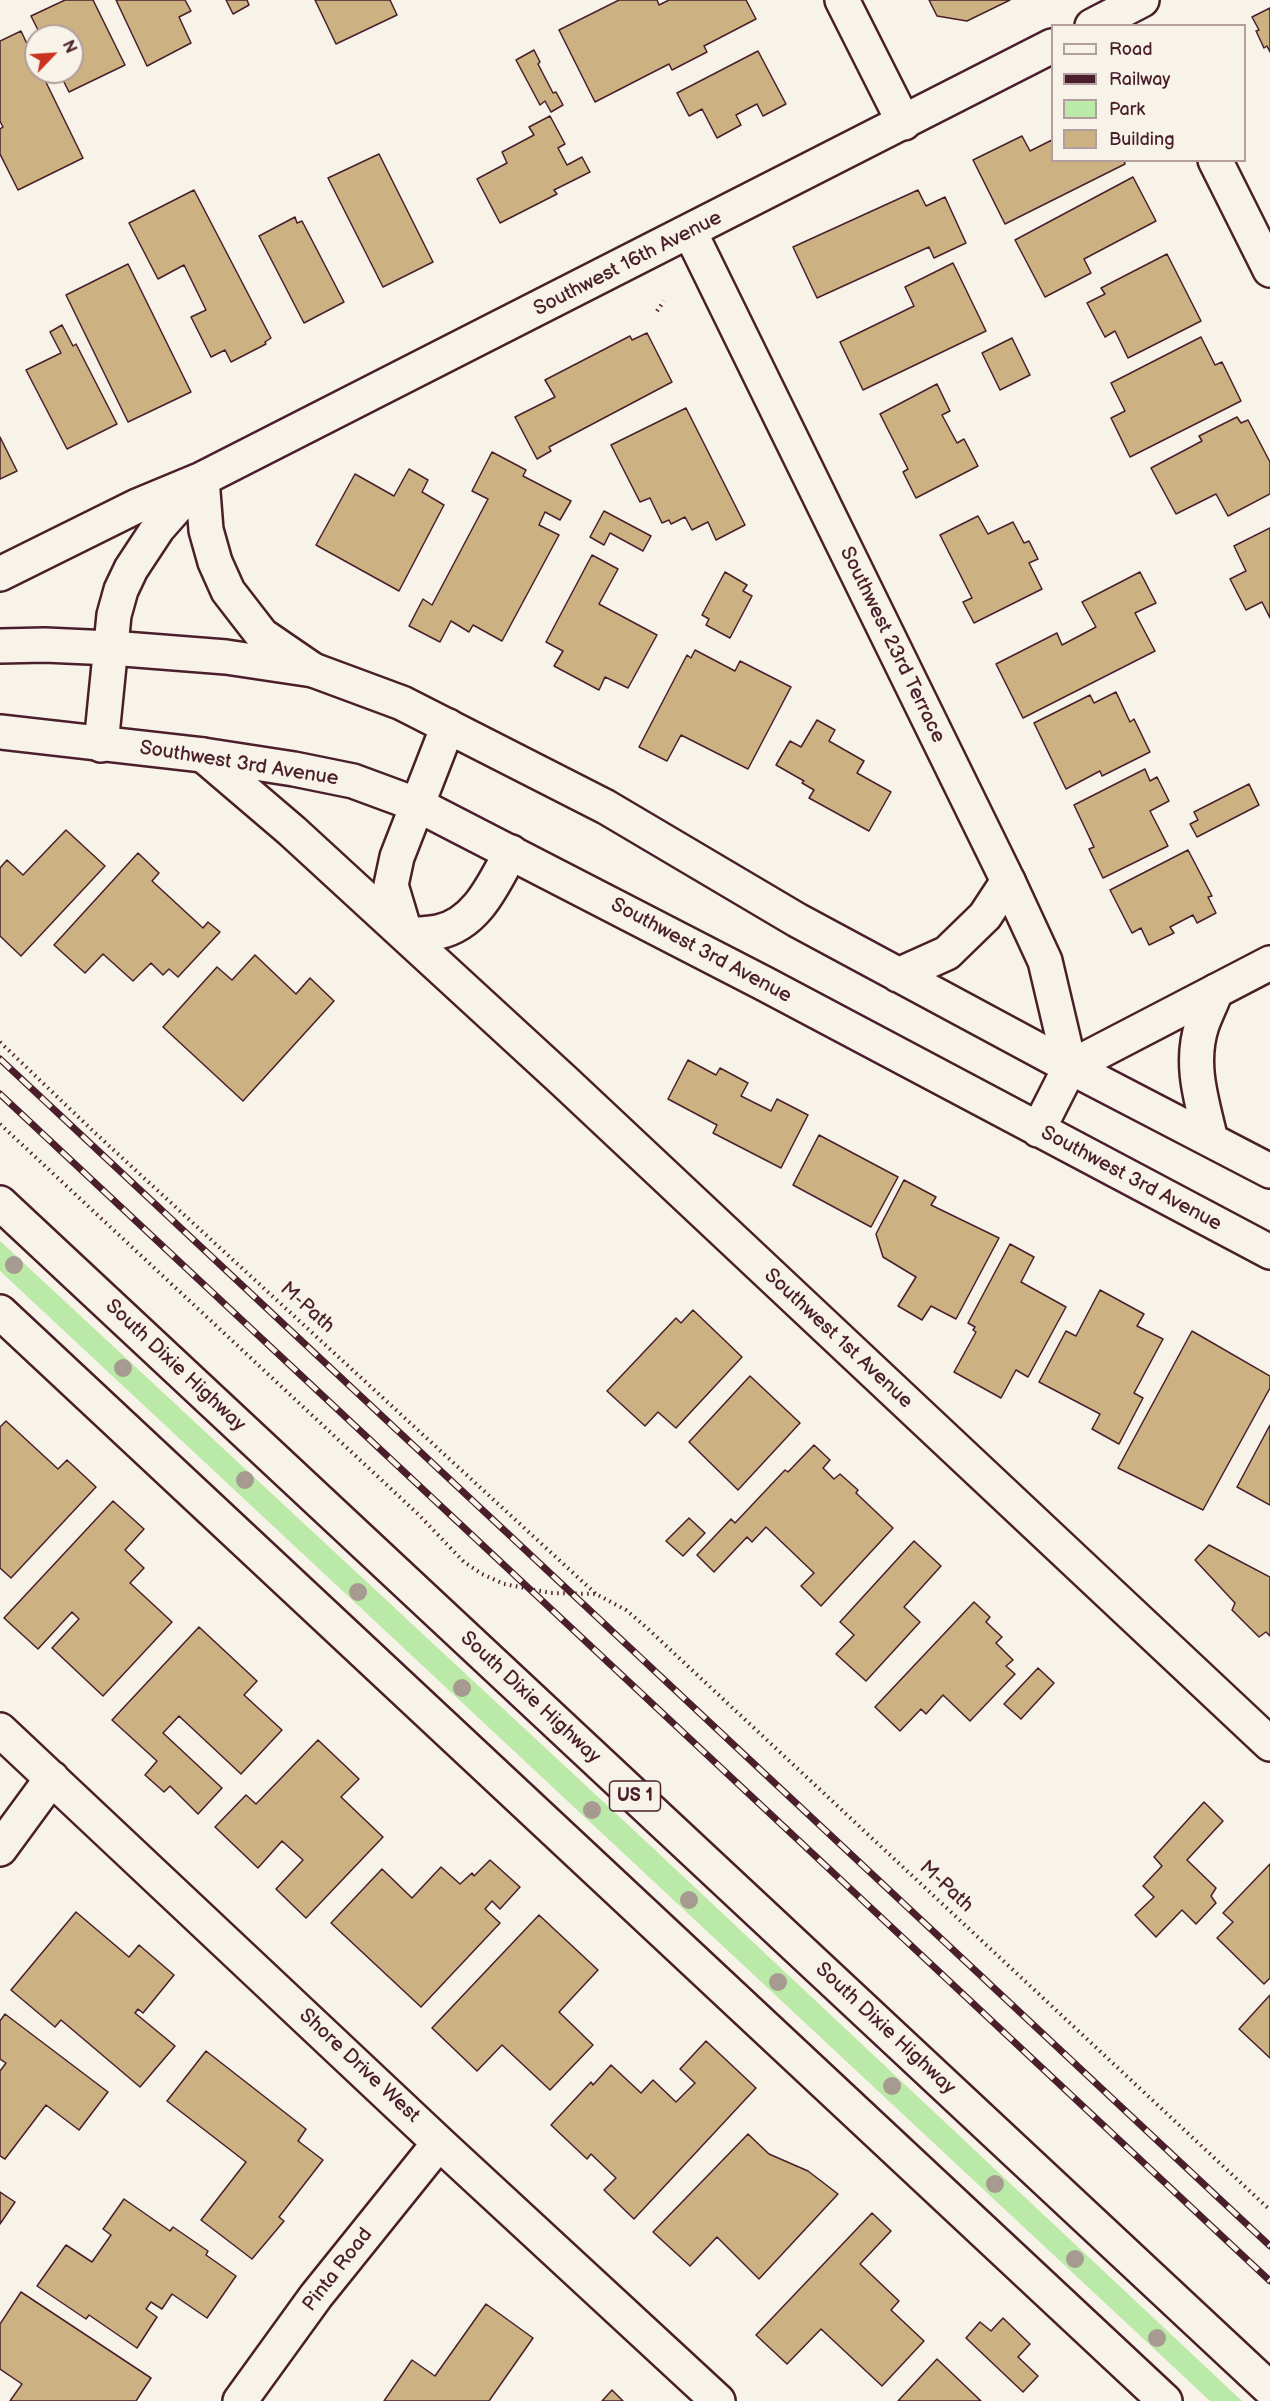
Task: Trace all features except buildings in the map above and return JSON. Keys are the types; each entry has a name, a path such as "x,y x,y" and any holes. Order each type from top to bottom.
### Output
{"main road":[{"path":"842,0 904,123"},
{"path":"1098,24 1142,9"},
{"name":"Southwest 16th Avenue","path":"0,574 136,506 202,480 1051,47"},
{"path":"1216,162 1270,270"},
{"name":"Southwest 23rd Terrace","path":"690,232 1045,961 1070,1067"},
{"path":"202,480 206,530 215,562 228,591 262,635 313,670"},
{"name":"Southwest 16th Avenue","path":"100,744 114,615 121,590 131,569 158,528 202,480"},
{"path":"0,646 45,645 111,648 226,657 313,670 402,703 606,807 797,920 1070,1067 1270,1171"},
{"path":"448,726 397,857 391,885 406,935 440,932 468,918 486,897 511,852"},
{"path":"0,732 100,744"},
{"name":"Southwest 3rd Avenue","path":"100,744 203,755 294,769 344,779 418,805 1270,1252"},
{"name":"Southwest 1st Avenue","path":"203,755 292,831 564,1081 1270,1744"},
{"path":"898,975 947,953 985,916 1008,881"},
{"path":"1038,1130 1070,1067 1270,963"},
{"path":"1211,1140 1199,1092 1196,1065 1202,1026 1216,991"},
{"name":"South Dixie Highway","path":"0,1203 1270,2389"},
{"path":"0,1312 1165,2401"},
{"name":"Shore Drive West","path":"0,1730 718,2401"},
{"path":"0,1849 52,1778"},
{"name":"Pinta Road","path":"240,2401 316,2296 440,2143"}],"path":[{"path":"657,311 664,301"},
{"name":"M-Path","path":"0,1042 143,1178 596,1594 626,1610 647,1628 1270,2210"},
{"name":"M-Path","path":"0,1124 411,1507 464,1562 482,1574 504,1584 551,1593 596,1594"}],"green space":[{"path":"0,1241 639,1835 1242,2401 1210,2401 0,1271"}],"railway":[{"path":"0,1059 1270,2246"},
{"path":"0,1094 1270,2281"}]}
